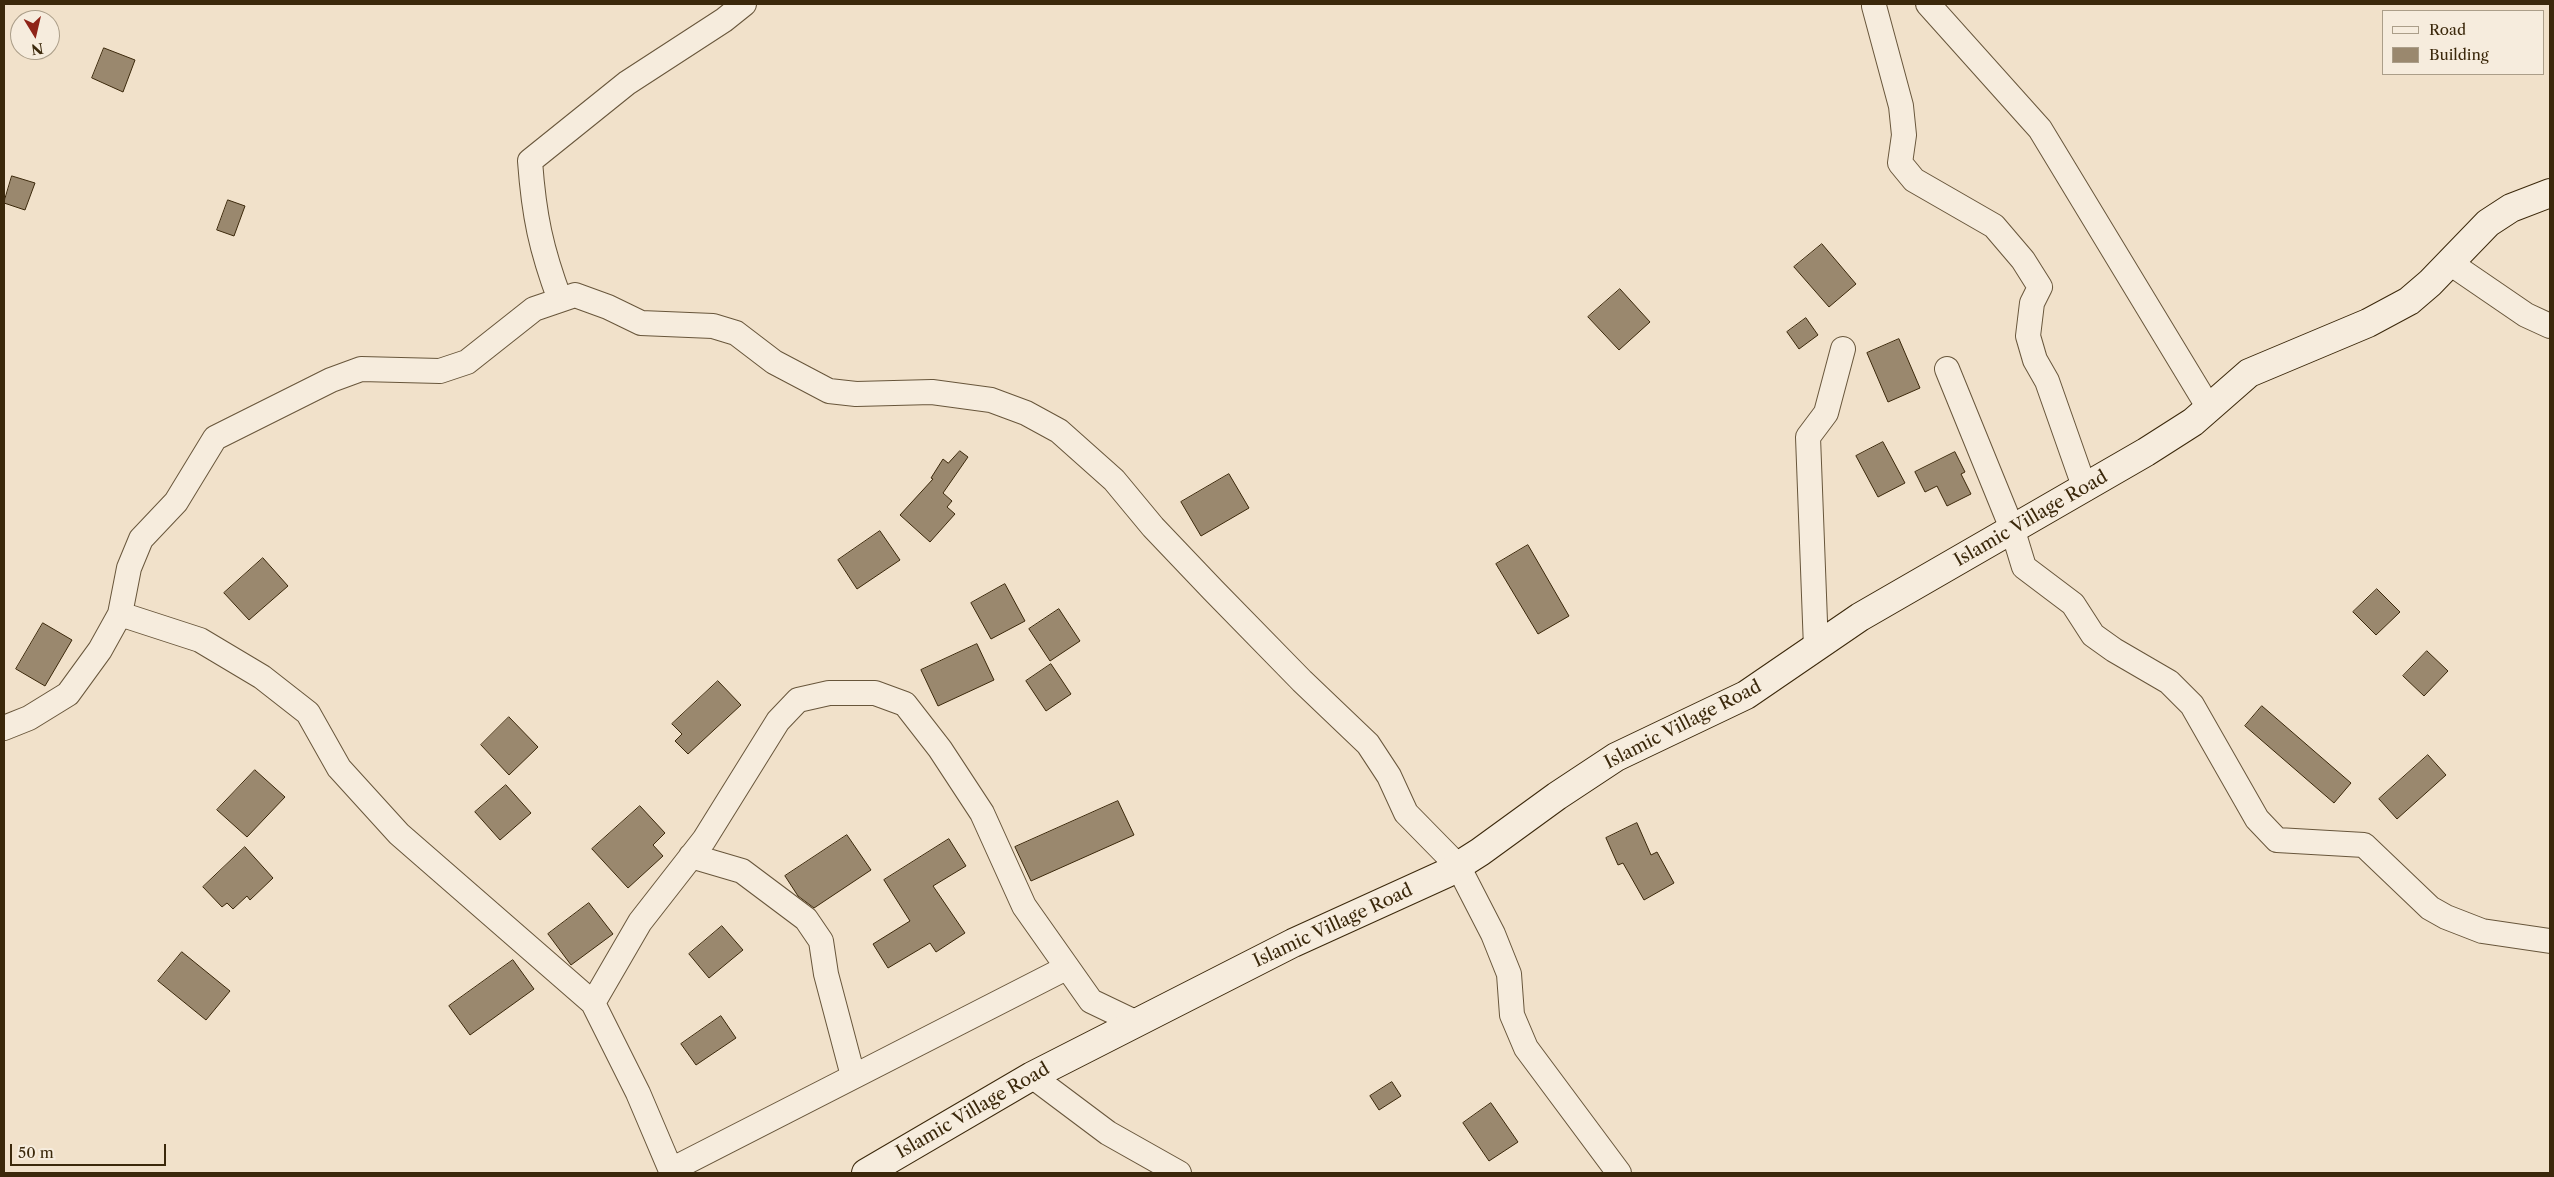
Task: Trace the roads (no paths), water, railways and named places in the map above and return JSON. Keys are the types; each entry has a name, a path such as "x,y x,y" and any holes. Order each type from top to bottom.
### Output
{"street":[{"path":"560,300 544,256 533,209 530,161 627,83 724,20 744,4"},
{"path":"1928,4 2040,128 2209,408"},
{"path":"1874,6 1901,106 1904,135 1900,163 1914,180 1994,226 2023,260 2040,287 2032,303 2028,336 2035,360 2047,382 2085,489"},
{"name":"Islamic Village Road","path":"866,1173 1032,1076 1293,943 1458,866 1616,757 1746,695 1860,617 2085,489 2193,422 2249,373 2360,327 2409,302 2488,223 2511,208 2550,193"},
{"path":"2450,263 2526,315 2550,326"},
{"path":"4,728 29,718 68,694 100,650 120,614 129,568 142,539 176,502 215,438 331,380 361,369 440,371 467,362 534,309 575,295 608,307 641,323 714,326 736,333 774,362 829,391 856,394 932,392 991,400 1026,413 1059,431 1114,480 1154,527 1213,590 1302,681 1368,744 1389,776 1406,813 1458,866 1493,934 1509,974 1512,1015 1526,1048 1619,1173"},
{"path":"1816,648 1808,437 1826,413 1843,348"},
{"path":"1947,369 2013,530 2024,567 2073,604 2093,635 2170,682 2192,705 2257,819 2276,840 2364,845 2430,908 2482,931 2550,941"},
{"path":"120,614 200,640 262,677 308,714 339,768 399,834 593,1003 638,1093 671,1171 1066,968"},
{"path":"593,1003 640,922 704,840 778,721 798,700 829,693 875,693 905,704 940,749 982,813 1024,906 1091,1001 1137,1023"},
{"path":"691,856 742,871 806,918 821,941 826,974 853,1076"},
{"path":"1032,1076 1108,1133 1179,1173"}]}
